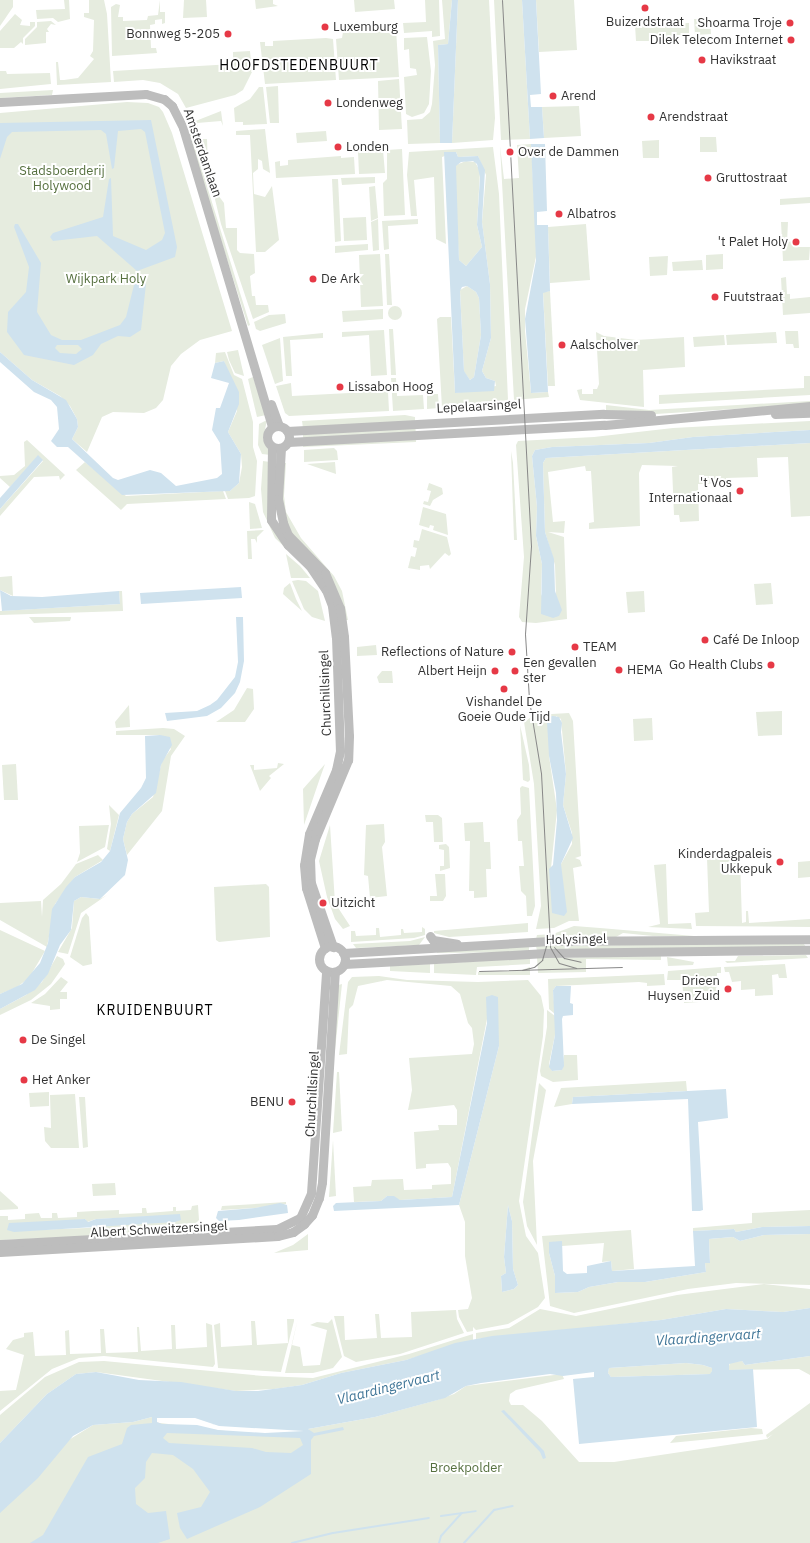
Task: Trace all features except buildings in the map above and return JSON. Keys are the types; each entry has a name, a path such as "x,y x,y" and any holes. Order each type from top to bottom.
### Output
{"street":[{"name":"Amsterdamlaan","path":"0,102 146,94 158,97 172,106 183,128 238,307 241,329 279,428"},
{"name":"Lepelaarsingel","path":"280,446 605,425 673,417 810,406"},
{"name":"Lepelaarsingel","path":"733,413 810,412"},
{"name":"Lepelaarsingel","path":"279,428 604,414 673,417"},
{"path":"279,428 266,437 280,446"},
{"path":"279,428 280,446"},
{"name":"Churchillsingel","path":"280,446 278,499 283,523 288,535 325,572 340,608 344,637 349,736 348,760 317,835 310,859 311,883 329,948"},
{"name":"Holysingel","path":"430,936 433,940 453,942 462,946"},
{"name":"Holysingel","path":"343,953 550,941 810,939"},
{"path":"329,948 343,953 344,964 335,972 326,971 319,960 329,948"},
{"name":"Holysingel","path":"344,964 546,953 810,950"},
{"name":"Churchillsingel","path":"308,1213 311,1194 326,971"},
{"name":"Churchillsingel","path":"308,1213 319,1198 322,1182 335,972"},
{"name":"Albert Schweitzersingel","path":"0,1244 277,1229 308,1213"},
{"name":"Albert Schweitzersingel","path":"0,1252 278,1236 293,1232 308,1213"}],"green space":[{"path":"0,0 13,0 13,7 0,26"},
{"path":"64,0 69,0 70,19 58,22 53,18 37,19 36,10 65,9"},
{"path":"89,0 104,0 107,14 111,82 57,85 56,62 58,62 60,80 64,80 78,78 94,59 90,56 93,51 94,20 84,17 84,13 89,13"},
{"path":"160,0 160,12 165,12 165,23 162,24 162,19 155,20 155,24 150,25 151,48 156,48 157,53 112,56 111,7 116,4 120,5 118,17 123,17 123,21 147,20 148,16 158,15"},
{"path":"184,0 206,0 207,17 183,18"},
{"path":"255,0 273,0 273,4 278,6 256,9"},
{"path":"354,0 394,0 395,9 355,12"},
{"path":"425,0 439,0 440,36 432,37 432,31 404,33 403,23 426,22"},
{"path":"442,0 452,0 448,44 438,45 440,143 408,144 407,120 422,119 430,112 432,104 435,65 433,41 445,39"},
{"path":"458,0 489,0 495,118 493,140 452,143"},
{"path":"494,0 522,0 530,139 501,140"},
{"path":"536,0 574,0 577,50 539,52"},
{"path":"15,14 22,20 20,25 30,26 30,22 35,22 35,26 23,38 23,44 21,42 14,48 0,48 0,31"},
{"path":"707,18 710,18 711,34 695,35 694,19 701,19 702,23 707,23"},
{"path":"51,21 56,25 51,24 47,29 49,32 46,32 46,43 25,45 25,39 37,27 37,22"},
{"path":"689,23 689,35 650,37 650,41 636,41 635,25"},
{"path":"396,29 399,77 339,80 336,39 342,38 343,32"},
{"path":"427,37 431,71 429,104 424,113 412,117 406,114 404,77 417,75 416,69 410,68 409,49 404,50 404,38"},
{"path":"326,38 333,39 336,80 265,84 260,42 265,42 265,46 273,46 273,41"},
{"path":"250,51 252,72 243,90 235,95 186,108 178,94 160,83 143,80 114,82 113,71 233,64 233,52"},
{"path":"0,71 6,71 7,74 50,73 51,84 0,89"},
{"path":"399,79 402,129 379,130 378,81"},
{"path":"278,86 279,123 270,123 266,87"},
{"path":"259,87 263,87 267,124 243,125 243,122 235,122 234,108 250,99"},
{"path":"53,90 52,95 0,98 0,93"},
{"name":"Wijkpark Holy","path":"127,102 148,103 159,107 163,112 172,133 232,331 200,340 181,354 171,366 163,400 156,408 144,413 113,412 102,417 87,452 72,439 78,427 77,419 70,406 60,396 32,380 0,352 0,113"},
{"path":"579,106 581,136 544,138 542,107"},
{"path":"221,111 223,126 221,121 197,123 199,139 207,139 208,168 213,168 214,185 212,185 193,122"},
{"path":"189,128 250,325 248,326 186,129"},
{"path":"265,129 270,173 263,169 262,161 258,159 258,169 253,173 254,194 265,197 272,186 279,240 265,252 256,252 250,135 236,135 236,131"},
{"path":"326,131 327,141 297,143 296,133"},
{"path":"700,137 716,137 717,152 700,152"},
{"path":"659,140 659,158 643,158 642,141"},
{"path":"531,144 537,252 525,309 525,331 531,393 548,392 549,397 514,400 500,146 504,179 519,178 517,145"},
{"path":"493,147 499,194 508,400 442,408 437,319 440,317 451,317 455,393 496,386 495,381 486,378 482,371 491,338 490,284 482,222 486,175 478,156 458,157 456,152 442,157 446,244 436,239 434,177 414,180 417,216 411,216 407,175 409,152"},
{"path":"402,149 405,215 384,216 383,183 387,179 387,150"},
{"path":"383,150 385,173 359,174 358,152"},
{"path":"341,156 341,158 354,157 355,174 276,178 275,162 280,161 280,166 288,165 288,160"},
{"path":"466,161 475,162 480,171 477,225 482,247 466,266 459,260 455,193 456,165"},
{"path":"375,177 375,183 342,185 341,178"},
{"path":"332,179 338,179 341,241 335,242"},
{"path":"375,186 378,218 371,221 369,187"},
{"path":"212,187 224,203 226,228 237,228 237,250 240,253 254,254 255,273 250,276 252,296 255,296 256,305 268,305 269,312 253,319 221,224"},
{"path":"810,197 810,203 780,205 780,199"},
{"path":"366,217 367,240 344,241 343,218"},
{"path":"378,219 379,250 373,251 371,222"},
{"path":"418,219 418,224 388,226 389,249 384,250 382,221"},
{"path":"781,222 788,222 787,242 795,241 796,247 810,247 809,260 783,261"},
{"path":"586,224 590,280 550,283 548,227"},
{"path":"368,244 368,250 335,253 335,246"},
{"path":"380,254 383,306 361,307 359,255"},
{"path":"385,254 389,254 392,305 387,305"},
{"path":"723,254 723,269 706,270 706,255"},
{"path":"668,256 667,275 650,276 649,257"},
{"path":"702,260 703,270 673,271 672,262"},
{"path":"786,277 787,294 790,294 790,299 810,297 810,313 783,315 781,278"},
{"path":"467,286 476,292 479,298 481,335 474,377 470,380 464,372 460,290"},
{"path":"550,291 555,386 548,386 543,292"},
{"path":"392,306 398,306 402,310 402,316 398,320 392,320 388,316 388,310"},
{"path":"383,309 383,319 343,322 342,311"},
{"path":"285,314 286,323 260,331 256,329 254,322 269,315"},
{"path":"389,329 393,329 396,375 391,375"},
{"path":"384,330 387,375 371,376 369,335 342,337 342,332"},
{"path":"785,331 798,331 799,348 794,348 793,344 786,344"},
{"path":"596,332 604,336 636,340 684,337 685,367 643,370 644,407 580,400 577,390 582,389 582,394 593,394 593,389 597,389 599,384"},
{"path":"776,332 777,343 727,345 726,335"},
{"path":"323,333 323,338 290,340 292,376 286,376 283,337"},
{"path":"724,335 725,345 694,347 693,337"},
{"path":"280,338 283,381 275,384 262,345"},
{"path":"238,350 244,376 235,373 227,352"},
{"path":"225,352 234,375 242,379 253,422 253,447 257,461 255,496 249,498 228,499 225,491 230,491 239,483 242,467 241,454 228,432 237,411 224,361 215,363 216,353"},
{"path":"804,376 810,376 810,395 659,404 659,395 804,388"},
{"path":"253,377 266,415 257,417 248,379"},
{"path":"391,378 396,378 397,396 423,395 424,409 393,411"},
{"path":"291,383 292,396 388,391 389,411 289,416 285,413 276,386"},
{"path":"427,394 438,394 439,408 427,409"},
{"path":"810,401 810,404 656,414 606,412 606,405 649,410"},
{"path":"405,415 415,417 415,422 303,428 302,421"},
{"path":"267,420 263,439 271,455 262,454 258,445 259,424"},
{"path":"810,421 810,430 693,437 649,443 552,447 535,450 532,456 537,507 536,536 542,564 541,594 553,618 556,596 555,565 545,532 543,463 546,458 810,443 810,516 791,517 788,457 757,458 758,477 726,478 726,483 698,484 699,521 680,522 679,515 674,515 672,467 678,466 642,465 639,473 640,526 589,529 589,523 594,522 591,471 586,471 585,466 548,472 553,522 565,521 564,533 548,532 564,537 567,619 536,623 522,622 519,617 524,557 516,445 518,441 594,437 673,428"},
{"path":"415,426 416,433 303,439 303,432"},
{"path":"416,437 416,442 303,447 303,443"},
{"path":"27,440 65,475 60,480 59,476 34,477 0,516 0,509 43,461 38,456 10,487 0,478 0,476 14,475 25,466 24,442"},
{"path":"334,448 337,451 338,460 304,462 304,450"},
{"path":"511,451 513,463 517,540 514,540"},
{"path":"263,461 270,462 269,515 296,558 275,538 263,512 261,489"},
{"path":"85,462 126,496 223,491 226,499 127,504 121,510 76,470"},
{"path":"335,462 336,474 307,464"},
{"path":"282,463 286,463 284,496 286,512 301,538 334,576 342,591 348,620 344,620 282,516"},
{"path":"429,483 442,488 443,494 433,500 430,506 423,504 424,501 428,502 431,491 427,490"},
{"path":"249,502 255,504 262,528 250,529"},
{"path":"423,507 446,514 448,535 433,530 434,526 430,525 429,528 419,525"},
{"path":"422,529 447,537 451,554 449,556 445,553 430,569 429,565 420,566 420,570 408,568 411,556 415,557 417,548 413,547 414,540 419,541"},
{"path":"264,530 257,537 257,543 255,539 251,539 252,559 248,559 247,531"},
{"path":"286,554 300,566 310,578 291,578"},
{"path":"12,576 13,596 0,590 0,577"},
{"path":"292,581 306,581 318,591 325,621 312,617 304,609"},
{"path":"290,583 302,611 283,594 284,588"},
{"path":"771,583 773,604 756,605 754,584"},
{"path":"119,591 122,591 123,611 0,615 0,611 120,604"},
{"path":"644,591 645,612 628,613 626,592"},
{"path":"29,617 71,618 70,621 34,623"},
{"path":"376,645 377,655 357,656 357,647"},
{"path":"382,671 392,671 393,683 379,683 377,677"},
{"path":"247,688 253,689 254,709 245,722 216,722 234,710"},
{"path":"129,705 130,727 116,728 115,722"},
{"path":"782,711 782,735 758,736 756,712"},
{"path":"569,713 573,721 581,856 575,858 580,860 582,866 573,868 579,921 569,921 554,928 536,929 541,906 534,784 524,722 534,715","holes":["556,716 561,719 566,774 563,805 572,833 572,844 561,864 561,877 564,891 551,868 557,810 549,756"]},
{"path":"652,718 653,740 634,741 633,719"},
{"path":"520,725 529,765 530,780 528,782 523,780"},
{"path":"163,728 174,729 185,736 171,756 162,811 127,855 123,839 127,822 132,814 153,797 162,761 171,749 160,735 116,735 116,731"},
{"path":"278,763 284,764 269,776 271,778 260,791 250,765 254,765 254,770 277,768"},
{"path":"16,764 18,800 4,800 2,765"},
{"path":"325,764 320,778 304,825 303,789"},
{"path":"522,786 529,788 535,906 532,916 527,916 526,896 521,891 519,866 524,866 522,841 518,841 517,820 521,814 520,788"},
{"path":"109,805 119,815 110,851 107,849 111,824"},
{"path":"425,815 438,815 442,818 443,842 434,842 433,822 426,822"},
{"path":"483,822 484,842 490,842 491,869 486,869 487,897 474,898 474,891 469,891 470,841 465,841 464,823"},
{"path":"384,824 385,842 382,847 387,896 370,898 368,876 364,875 366,825"},
{"path":"109,825 105,847 77,862 80,853 79,826"},
{"path":"330,825 335,903 350,926 343,929 335,919 327,897 319,861"},
{"path":"446,844 449,847 450,868 440,871 440,866 444,866 444,850 439,849 439,845"},
{"path":"98,855 103,860 75,877 55,904 47,947 0,920 0,903 41,901 42,917 43,900 61,884 76,864"},
{"path":"740,857 742,923 746,922 746,911 748,911 749,923 810,919 810,927 696,926 695,913 709,912 707,858"},
{"path":"810,861 810,877 798,878 798,862"},
{"path":"666,864 668,924 691,923 692,929 648,927 660,924 654,865"},
{"path":"435,874 445,874 446,896 443,901 430,901 430,896 437,896"},
{"path":"266,884 269,887 270,937 219,942 216,940 214,887"},
{"path":"107,895 81,913 68,954 58,952 72,928 74,901 81,897 100,899"},
{"path":"86,913 89,917 92,964 83,966 70,957 82,918"},
{"path":"528,923 528,932 449,937 434,933 434,931"},
{"path":"574,926 694,936 653,936 623,933 616,937 536,939 537,935 553,934"},
{"path":"422,927 425,929 425,935 414,938 351,942 351,931 355,931 356,936 376,935 376,928 379,928 380,937 401,935 401,929 403,929 404,933 422,932"},
{"path":"0,930 45,951 29,978 17,987 0,994"},
{"path":"425,937 419,945 356,948 353,944 410,941"},
{"path":"803,943 807,948 537,951 536,946"},
{"path":"529,946 529,952 437,953 437,952"},
{"path":"806,955 808,958 727,963 725,961 735,961 738,956"},
{"path":"57,956 63,959 65,964 51,984 31,1000 0,1015 0,1009 26,995 42,982"},
{"path":"661,956 661,960 586,959 586,972 538,973 537,958"},
{"path":"667,957 694,962 693,965 668,966"},
{"path":"530,958 530,964 477,967 476,975 434,973 434,964"},
{"path":"430,964 430,973 390,971 390,966"},
{"path":"785,964 787,978 779,978 778,974 772,975 773,995 755,996 755,989 741,990 741,981 732,982 729,972 725,972 724,967"},
{"path":"530,967 530,975 478,975 478,972 519,971"},
{"path":"721,967 721,973 717,973 716,996 699,997 699,1002 684,1003 682,980 667,980 668,971"},
{"path":"664,974 665,985 647,986 647,983 639,982 556,986 553,990 555,1014 549,1009 548,979"},
{"path":"379,976 407,980 478,982 528,980 541,996 544,1010 543,1036 519,1201 526,1236 538,1253 545,1298 538,1307 508,1324 476,1330 473,1327 473,1331 467,1332 459,1317 458,1310 468,1309 472,1298 465,1256 465,1222 459,1205 499,1046 487,1019 452,1197 400,1200 387,1196 381,1201 354,1202 353,1187 371,1186 372,1180 403,1179 404,1190 432,1189 432,1185 451,1184 451,1168 448,1163 426,1164 426,1168 416,1169 414,1132 439,1130 438,1125 457,1125 457,1110 454,1105 408,1110 412,1090 409,1058 472,1054 474,1044 472,1028 468,1023 460,994 451,986 387,980 358,986 353,1005 349,1009 347,1054 339,1055 348,982 352,977","holes":["508,1205 512,1221 513,1269 518,1285 514,1289 502,1292 501,1276 506,1273 504,1257"]},
{"path":"61,977 68,982 60,992 67,992 67,999 60,999 60,1009 50,1010 50,1006 31,1003 45,994"},
{"path":"342,984 335,1050 331,1050 335,986"},
{"path":"547,1010 555,1016 555,1035 549,1064 552,1071 562,1070 564,1055 577,1055 578,1080 553,1082 541,1076 540,1071 547,1027"},
{"path":"337,1072 339,1072 342,1131 333,1133"},
{"path":"686,1081 687,1091 573,1097 572,1104 554,1107 561,1088"},
{"path":"539,1083 546,1090 533,1161 537,1245 527,1226 523,1202"},
{"path":"49,1092 49,1106 30,1107 29,1093"},
{"path":"75,1094 79,1148 51,1148 45,1141 44,1127 51,1128 50,1095"},
{"path":"79,1097 85,1097 88,1147 83,1148"},
{"path":"333,1140 336,1196 329,1197"},
{"path":"115,1183 116,1195 93,1196 92,1184"},
{"path":"0,1191 18,1207 18,1209 0,1210"},
{"path":"286,1202 286,1204 255,1208 221,1210 222,1206"},
{"path":"198,1205 199,1220 195,1224 196,1232 0,1240 0,1216 8,1216 8,1220 25,1219 25,1214 39,1213 41,1218 52,1218 52,1213 57,1213 58,1218 77,1217 77,1212 119,1210 119,1214 142,1213 142,1208 146,1208 147,1213 173,1211 173,1207 176,1207 176,1211 191,1210 192,1206","holes":["181,1215 87,1228 9,1231 85,1219 87,1222 96,1219"]},
{"path":"810,1210 810,1226 762,1227 736,1232 734,1229 693,1231 693,1228 752,1223 752,1213"},
{"path":"631,1230 634,1269 612,1271 611,1261 602,1262 604,1243 562,1246 562,1241 549,1253 555,1276 555,1293 578,1292 589,1287 618,1282 645,1282 706,1272 705,1263 710,1262 709,1239 733,1237 740,1241 764,1235 810,1234 810,1285 736,1283 688,1289 574,1313 550,1306 542,1236"},
{"path":"308,1234 308,1250 274,1253 293,1245"},
{"path":"764,1284 810,1289 810,1308 783,1312 726,1309 661,1320 476,1339 476,1333 509,1328 540,1309 576,1316 677,1295"},
{"path":"456,1310 457,1319 464,1333 400,1354 356,1362 344,1356 334,1316 344,1316 345,1340 377,1338 375,1314 379,1314 381,1338 412,1337 411,1312"},
{"path":"298,1318 292,1345 300,1347 303,1366 320,1365 327,1330 310,1325 317,1322 328,1323 332,1319 342,1357 333,1368 313,1373 285,1373"},
{"path":"287,1319 294,1319 294,1321 281,1372 218,1368 214,1325 220,1323 221,1347 252,1345 251,1321 255,1321 257,1345 288,1343"},
{"path":"206,1323 212,1325 215,1364 213,1367 104,1356 79,1358 52,1369 0,1411 0,1391 16,1390 24,1355 6,1349 13,1340 24,1337 24,1333 33,1332 35,1356 66,1355 65,1331 69,1330 70,1354 101,1353 100,1329 104,1329 106,1353 138,1352 137,1327 139,1327 141,1351 172,1349 171,1325 175,1325 176,1349 207,1347"},
{"path":"473,1334 473,1340 406,1360 341,1373 302,1385 274,1389 236,1391 96,1372 76,1374 47,1394 0,1443 0,1415 45,1377 79,1362 104,1361 263,1376 313,1378 409,1354"},
{"path":"810,1356 810,1375 799,1369 728,1370 730,1362 742,1361 745,1365"},
{"path":"686,1363 703,1365 712,1368 711,1374 611,1377 608,1373 609,1368"},
{"name":"Broekpolder","path":"562,1374 564,1379 516,1390 510,1394 509,1401 511,1405 523,1405 542,1421 579,1462 614,1462 767,1439 773,1434 767,1438 766,1435 810,1403 810,1543 0,1543 0,1510 67,1441 93,1425 133,1422 152,1417 152,1422 259,1435 310,1432 308,1429 375,1417 437,1400 454,1394 466,1386"},
{"path":"751,1428 762,1429 763,1434 670,1443 676,1436"}],"water":[{"path":"452,0 458,0 452,143 440,143 438,45 448,44"},
{"path":"522,0 536,0 541,94 530,95 531,107 542,107 544,138 530,139"},
{"path":"151,120 177,247 175,257 137,271 97,236 53,241 50,237 53,233 103,217 109,179 111,178 113,236 146,250 162,240 165,233 145,132 141,129 118,131 114,168 112,169 106,134 101,130 12,132 7,137 0,159 0,123"},
{"path":"531,144 545,144 547,211 537,212 537,225 548,225 550,291 543,293 548,392 531,393 525,319 536,260"},
{"path":"444,152 456,152 458,157 478,156 485,170 482,222 490,284 491,338 482,371 486,378 495,381 494,391 455,393","holes":["473,161 477,164 480,177 477,225 482,247 466,266 459,260 456,166 461,162","467,286 476,292 479,298 481,335 474,377 470,380 464,371 460,291 462,287"]},
{"path":"15,224 18,224 41,263 37,312 51,335 62,340 81,340 120,325 126,317 135,281 141,278 146,284 141,330 130,337 118,336 101,344 93,355 74,365 24,355 7,332 8,312 26,292 29,267 14,227","holes":["57,345 78,345 82,349 76,354 60,353 55,348"]},
{"path":"0,352 32,380 66,400 77,419 78,427 72,439 113,478 118,480 150,470 161,473 176,486 217,478 222,474 220,443 212,430 216,408 220,408 229,383 211,378 215,363 224,361 239,392 239,404 228,432 241,454 239,483 230,491 122,495 68,447 57,447 51,441 59,429 57,407 51,400 34,392 0,362"},
{"path":"810,430 810,443 546,458 543,463 545,532 554,559 555,591 562,610 559,616 553,618 541,614 542,564 536,536 537,507 532,456 535,450 552,447 649,443 693,437"},
{"path":"38,455 43,460 0,509 0,498"},
{"path":"241,587 242,598 141,604 140,593"},
{"path":"0,590 11,596 42,597 119,591 120,604 2,611"},
{"path":"236,617 243,617 244,661 240,682 235,693 221,708 207,716 167,721 165,713 197,711 210,705 217,700 235,677 238,662"},
{"path":"548,717 559,717 562,723 561,732 566,774 563,805 573,838 561,864 567,912 564,916 552,913 549,869 553,865 557,820 556,793 549,756 547,722"},
{"path":"160,735 170,737 172,745 161,765 156,793 132,814 127,822 123,839 128,860 125,875 100,899 81,897 74,901 71,930 60,945 48,974 35,990 0,1009 0,994 22,984 40,963 48,943 52,909 66,887 75,877 101,862 110,851 120,813 141,788 146,778 145,736"},
{"path":"556,986 571,986 570,1003 573,1004 573,1015 563,1016 562,1019 564,1066 562,1070 552,1071 549,1067 555,1035 553,990"},
{"path":"492,995 498,997 499,1046 459,1205 334,1211 333,1206 336,1203 381,1201 387,1196 394,1196 400,1200 452,1197 487,1023 486,997"},
{"path":"726,1089 728,1118 698,1122 703,1210 700,1211 692,1211 688,1099 572,1104 573,1097"},
{"path":"280,1203 287,1205 288,1213 239,1220 219,1221 216,1218 218,1211 255,1208"},
{"path":"508,1205 512,1221 513,1269 518,1285 514,1289 502,1292 501,1276 506,1273 504,1257"},
{"path":"180,1214 181,1220 175,1222 14,1232 7,1230 9,1223 85,1219 88,1222 96,1219"},
{"path":"810,1226 810,1234 764,1235 740,1241 733,1237 709,1239 710,1263 705,1263 706,1272 645,1282 618,1282 589,1287 578,1292 555,1293 555,1276 549,1253 549,1242 562,1241 563,1271 567,1274 587,1273 587,1266 611,1261 612,1271 695,1266 693,1231 734,1229 736,1232 762,1227"},
{"name":"Vlaardingervaart","path":"810,1308 810,1356 745,1365 742,1361 729,1364 729,1370 753,1369 757,1427 579,1444 573,1379 594,1377 594,1372 563,1376 550,1374 481,1383 466,1386 445,1398 375,1417 308,1429 314,1433 343,1427 344,1430 314,1436 311,1440 311,1474 260,1507 187,1539 180,1528 177,1513 201,1507 210,1492 193,1469 173,1455 152,1453 146,1462 145,1478 135,1488 136,1504 148,1513 166,1511 170,1539 158,1543 30,1543 43,1535 88,1457 122,1444 127,1428 131,1425 152,1423 152,1417 133,1422 93,1425 73,1436 38,1478 0,1513 0,1443 47,1394 76,1374 96,1372 139,1380 181,1382 236,1391 258,1391 302,1385 341,1373 406,1360 455,1343 492,1336 661,1320 726,1309 783,1312","holes":["686,1363 703,1365 712,1368 712,1371 710,1374 611,1377 608,1373 609,1368","157,1418 195,1418 219,1426 304,1431 265,1433 218,1430 197,1425 162,1424 157,1422","167,1433 300,1438 303,1445 291,1453 266,1452 252,1448 169,1443 163,1438"]},
{"path":"504,1410 544,1451 546,1458 543,1459 540,1452 501,1411"}],"waterway":[{"path":"464,1543 494,1510 513,1506"},
{"path":"441,1516 476,1511"},
{"path":"439,1543 441,1536 462,1513"},
{"path":"292,1543 333,1533 429,1518"}],"tram line":[{"path":"502,0 531,546 525,634 529,700 541,773 550,947 559,963 576,968"},
{"path":"522,970 534,967 542,960 547,942"},
{"path":"554,947 564,958 581,962"},
{"path":"479,971 622,967"}],"place":[{"name":"Buizerdstraat","path":"645,8"},
{"name":"Shoarma Troje","path":"790,23"},
{"name":"Luxemburg","path":"325,27"},
{"name":"Bonnweg 5-205","path":"228,34"},
{"name":"Dilek Telecom Internet","path":"791,40"},
{"name":"Havikstraat","path":"702,60"},
{"name":"Arend","path":"553,96"},
{"name":"Londenweg","path":"328,103"},
{"name":"Arendstraat","path":"651,117"},
{"name":"Londen","path":"338,147"},
{"name":"Over de Dammen","path":"510,152"},
{"name":"Gruttostraat","path":"708,178"},
{"name":"Albatros","path":"559,214"},
{"name":"'t Palet Holy","path":"796,242"},
{"name":"De Ark","path":"313,279"},
{"name":"Fuutstraat","path":"715,297"},
{"name":"Aalscholver","path":"562,345"},
{"name":"Lissabon Hoog","path":"340,387"},
{"name":"'t Vos Internationaal","path":"740,491"},
{"name":"Café De Inloop","path":"705,640"},
{"name":"TEAM","path":"575,647"},
{"name":"Reflections of Nature","path":"512,652"},
{"name":"Go Health Clubs","path":"771,665"},
{"name":"HEMA","path":"619,670"},
{"name":"Albert Heijn","path":"495,671"},
{"name":"Een gevallen ster","path":"515,671"},
{"name":"Vishandel De Goeie Oude Tijd","path":"504,689"},
{"name":"Kinderdagpaleis Ukkepuk","path":"780,862"},
{"name":"Uitzicht","path":"323,903"},
{"name":"Drieen Huysen Zuid","path":"728,989"},
{"name":"De Singel","path":"23,1040"},
{"name":"Het Anker","path":"24,1080"},
{"name":"BENU","path":"292,1102"}],"district":[{"name":"HOOFDSTEDENBUURT","path":"299,65"},
{"name":"KRUIDENBUURT","path":"155,1010"}],"park label":[{"name":"Stadsboerderij Holywood","path":"62,180"}]}
